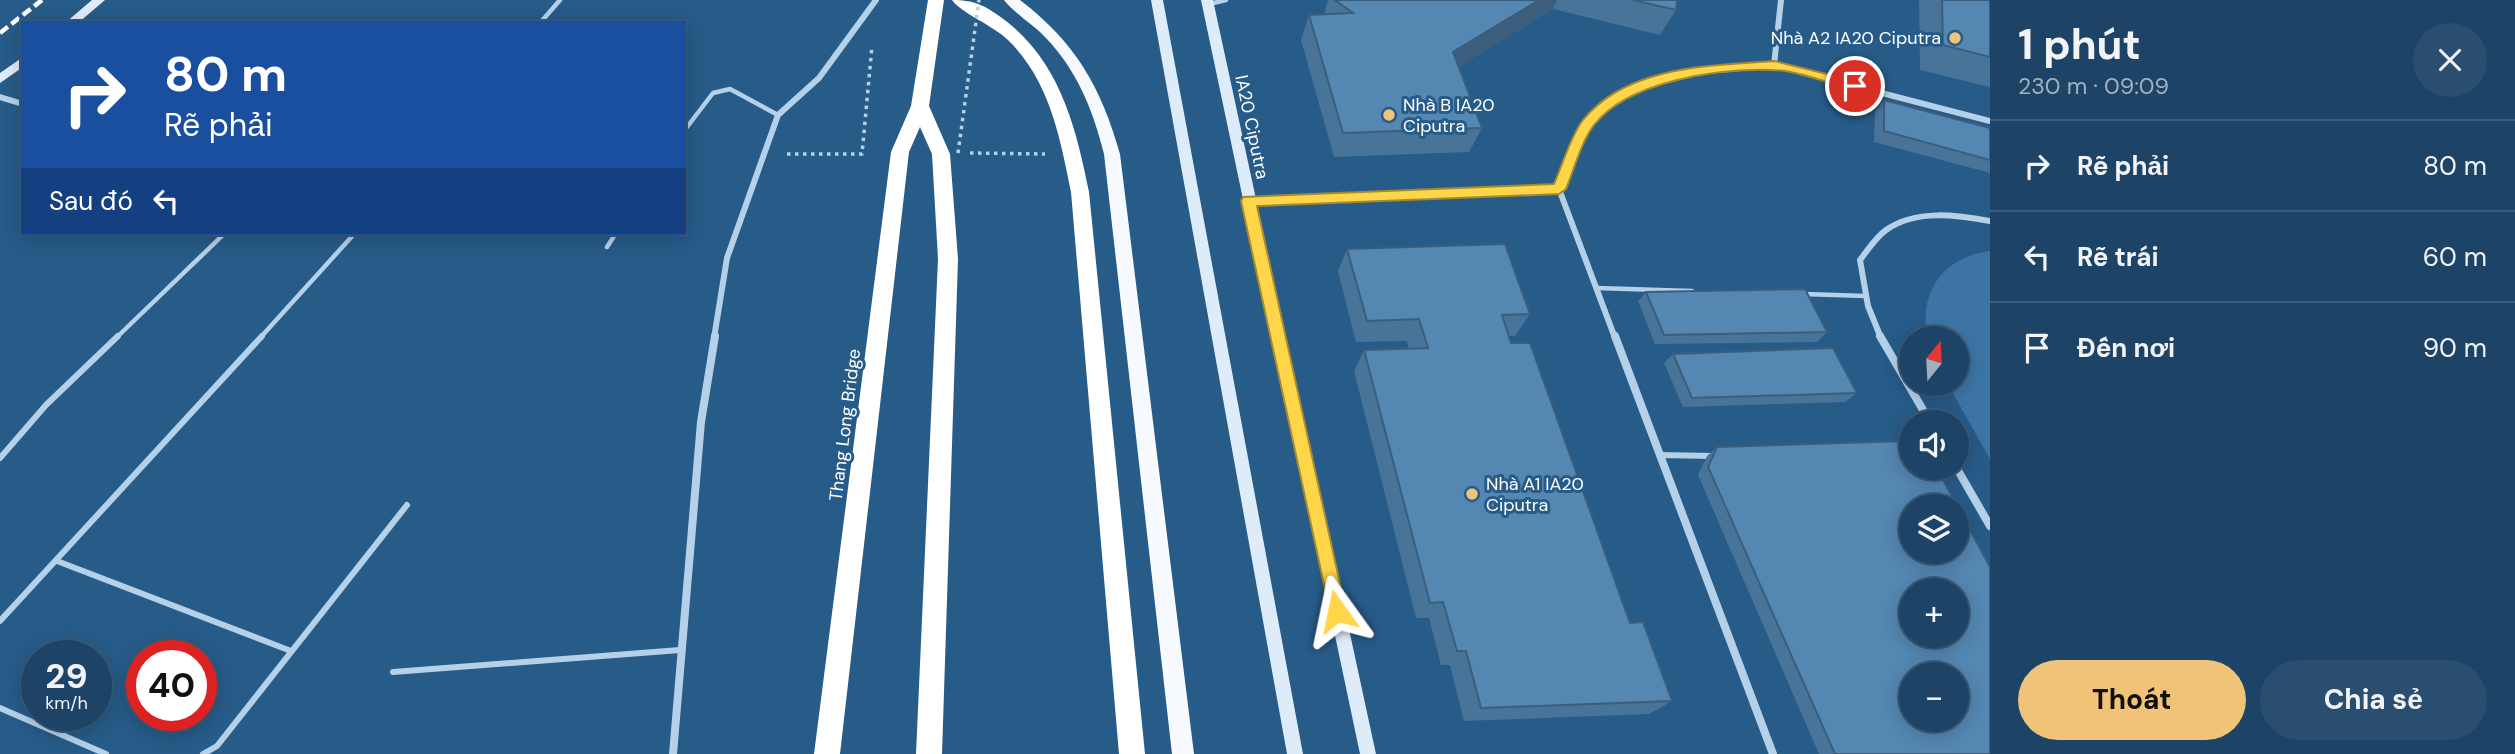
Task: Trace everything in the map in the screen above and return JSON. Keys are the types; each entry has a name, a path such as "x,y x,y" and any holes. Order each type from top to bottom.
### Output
{"highway":[{"name":"Thang Long Bridge","path":"827,754 900,152 920,106 936,0"},
{"path":"960,0 997,21 1026,46 1050,81 1069,134 1080,192 1132,754"},
{"path":"920,106 941,154 948,258 929,754"}],"main road":[{"path":"1011,0 1039,20 1068,52 1086,80 1102,114 1112,154 1182,754"}],"street":[{"path":"73,21 99,0"},
{"path":"673,754 701,422 727,258 778,115 820,78 876,0"},
{"path":"1157,0 1295,754"},
{"path":"1774,65 1781,0"},
{"name":"IA20 Ciputra","path":"1207,2 1368,754"},
{"path":"0,79 21,63"},
{"path":"1773,754 1559,189 1587,124 1608,104 1640,86 1685,73 1774,65 1990,121"},
{"path":"0,97 21,103"},
{"path":"1248,201 1559,189"},
{"path":"1923,410 1885,347 1866,296 1860,260 1886,230 1915,219 1962,216 1990,221"},
{"path":"1963,480 1990,526"}],"lane":[{"path":"542,21 560,0"},
{"path":"1207,2 1226,0"},
{"path":"686,128 713,93 730,89 778,115"},
{"path":"0,458 46,405 223,235"},
{"path":"0,621 353,235"},
{"path":"607,247 615,235"},
{"path":"1596,288 1704,291"},
{"path":"1799,294 1866,296"},
{"path":"1660,455 1716,456"},
{"path":"203,754 216,746 407,505"},
{"path":"57,561 291,651"},
{"path":"393,672 680,650"},
{"path":"0,708 106,754"}],"path":[{"path":"979,0 958,153 1073,155"},
{"path":"765,153 862,154 873,38"}],"shaded area":[{"path":"1990,251 1990,459 1969,422 1969,410 1962,410 1954,396 1969,396 1969,326 1926,326 1925,321 1931,291 1938,279 1947,269 1973,255"}],"building":[{"name":"Nhà B IA20 Ciputra","path":"1335,0 1539,0 1453,52 1482,128 1343,133 1309,15 1353,13"},
{"path":"1633,0 1677,0 1676,10"},
{"path":"1942,0 1990,0 1990,57 1943,45"},
{"path":"1884,100 1990,128 1990,160 1884,131"},
{"name":"Nhà A1 IA20 Ciputra","path":"1505,244 1530,314 1502,315 1511,343 1530,343 1630,623 1643,622 1672,701 1481,708 1466,651 1457,651 1443,602 1430,603 1364,350 1428,348 1419,319 1367,321 1347,249"},
{"path":"1805,289 1827,332 1664,335 1646,292"},
{"path":"1833,348 1857,393 1692,398 1673,354"},
{"path":"1899,441 1899,480 1943,480 1951,494 1899,494 1899,564 1969,564 1969,528 1990,567 1990,754 1835,754 1708,467 1717,447"}],"railway":[{"path":"0,33 42,0"}],"place":[{"name":"Nhà A2 IA20 Ciputra","path":"1955,38"},
{"name":"Nhà B IA20 Ciputra","path":"1389,115"},
{"name":"Nhà A1 IA20 Ciputra","path":"1472,494"}],"route":[{"path":"1337,611 1248,201 1559,189 1574,148 1587,124 1608,104 1640,86 1685,73 1774,65 1855,86"}]}
